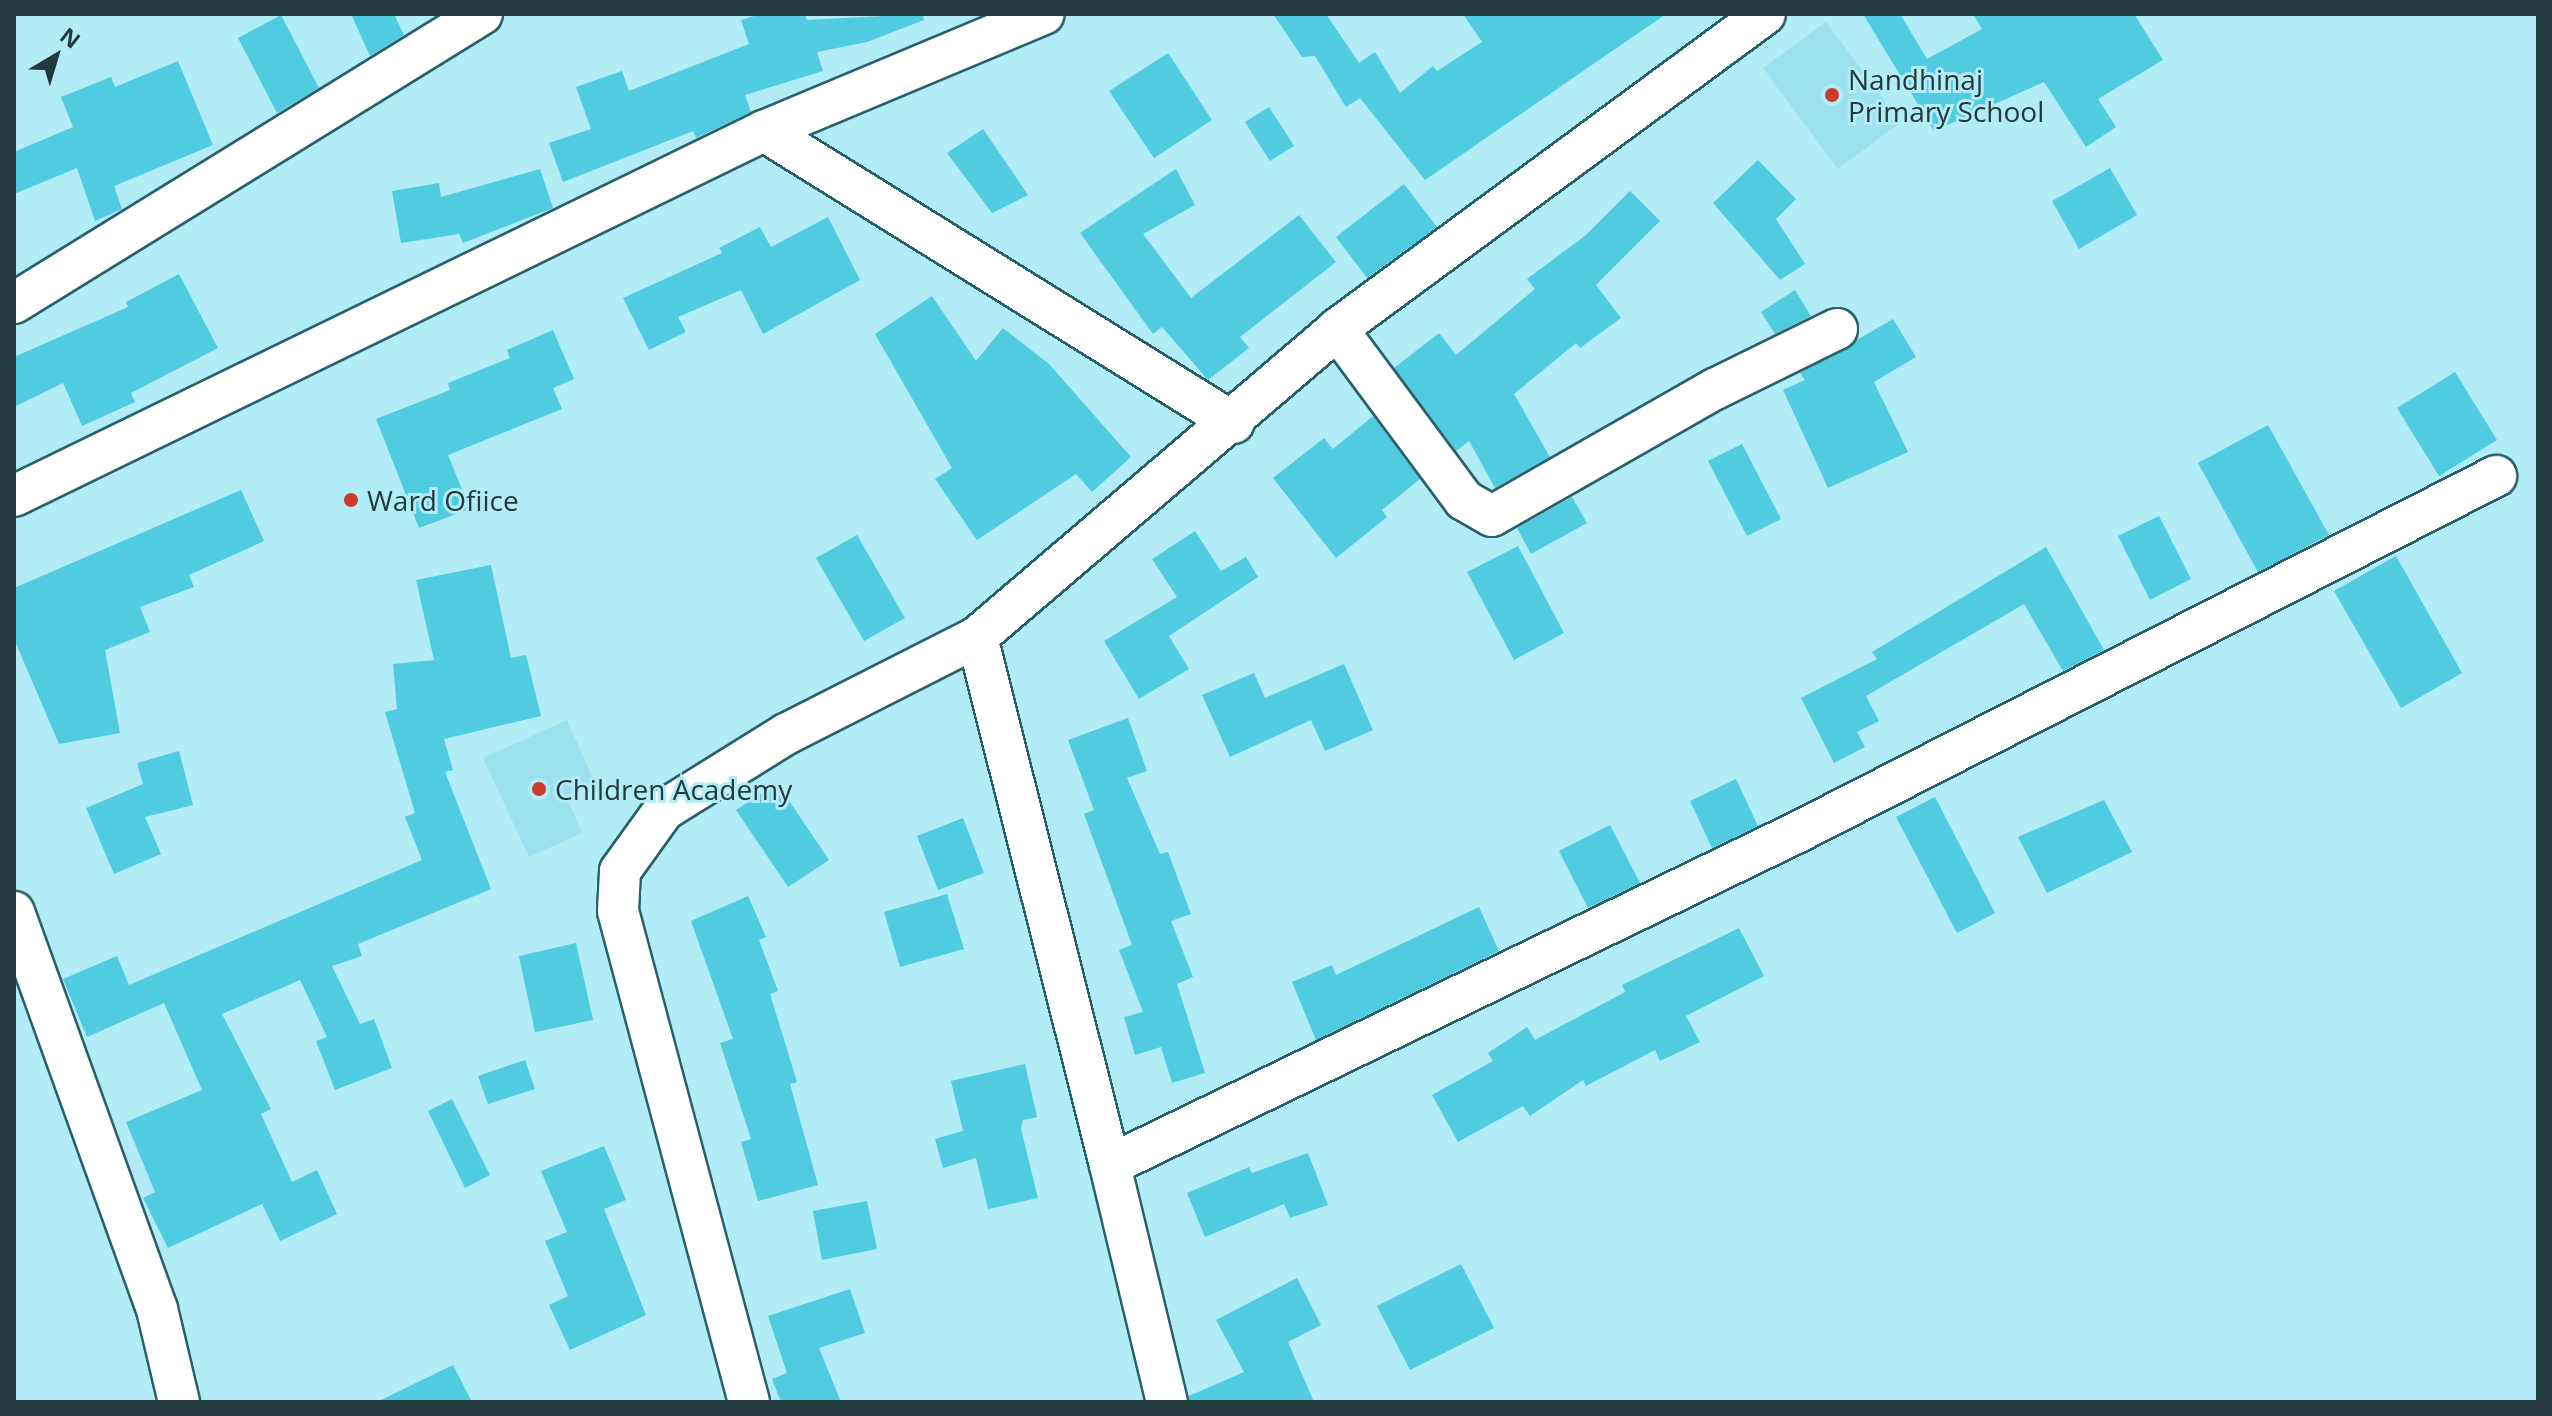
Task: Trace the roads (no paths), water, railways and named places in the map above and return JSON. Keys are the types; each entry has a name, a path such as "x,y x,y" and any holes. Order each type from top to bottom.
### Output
{"street":[{"path":"14,303 482,14"},
{"path":"14,496 764,131 1044,14"},
{"path":"749,1402 618,911 620,871 664,810 786,734 977,637 1234,423 1337,329 1765,14"},
{"path":"764,131 1234,423"},
{"path":"1337,329 1464,500 1492,516 1715,389 1837,329"},
{"path":"1110,1165 1796,833 2496,476"},
{"path":"977,637 1167,1402"},
{"path":"14,912 157,1309 179,1402"}],"place":[{"name":"Nandhinaj Primary School","path":"1832,95"},
{"name":"Ward Ofiice","path":"351,500"},
{"name":"Children Academy","path":"539,789"}]}
